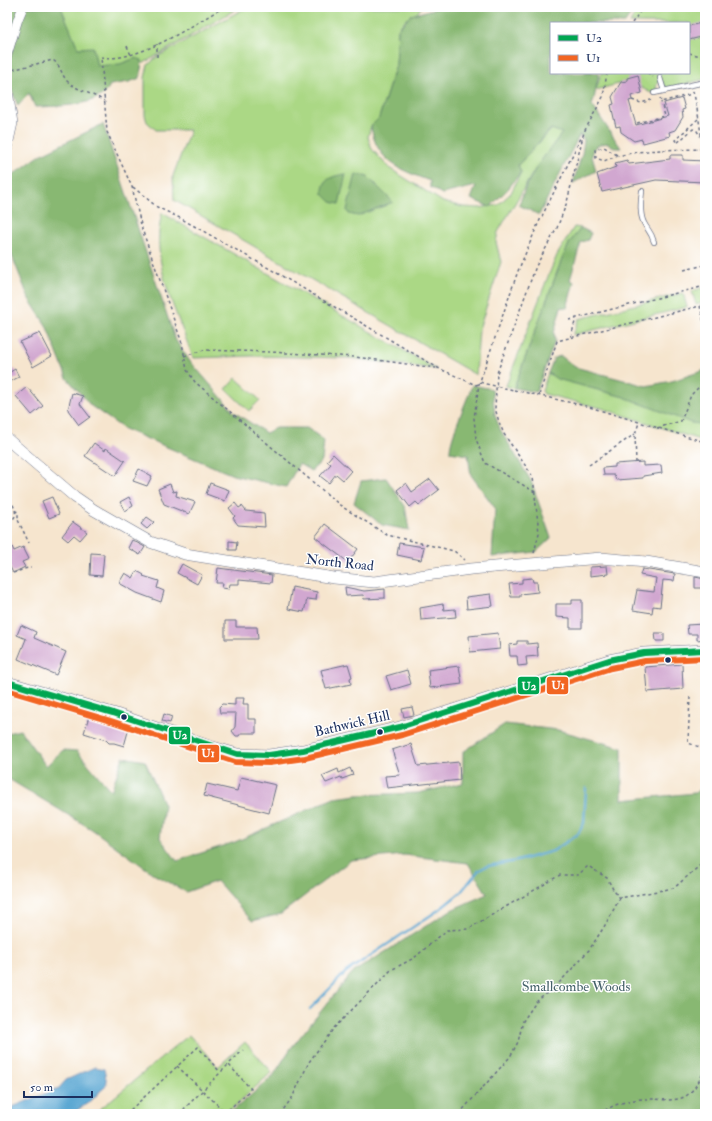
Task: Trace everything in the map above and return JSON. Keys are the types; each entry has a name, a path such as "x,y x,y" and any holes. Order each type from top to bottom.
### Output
{"street":[{"path":"7,55 23,7"},
{"path":"7,85 13,123 7,150"},
{"name":"North Road","path":"7,439 75,497 94,510 150,542 179,553 357,581 389,580 471,569 601,558 646,562 705,572"},
{"name":"Bathwick Hill","path":"7,682 113,713 237,754 269,755 285,754 394,729 467,707 609,660 644,653 705,650"}],"lane":[{"path":"660,78 664,91"},
{"path":"654,93 705,82"},
{"path":"642,191 641,201 643,222 652,233 654,242"}],"path":[{"path":"224,7 157,44 131,55 118,58 101,57 107,132 132,187 142,229 182,343 187,370 195,382 341,506 387,536 454,551 470,564 471,569"},
{"path":"633,22 643,7"},
{"path":"157,44 157,57"},
{"path":"127,46 131,55"},
{"path":"690,53 705,57"},
{"path":"7,71 53,60 59,64 66,79 77,89 94,94 105,101"},
{"path":"535,493 485,462 476,439 474,418 480,383 518,270 538,224 603,97 607,74"},
{"path":"691,85 698,108 698,120 705,155"},
{"path":"688,96 693,92"},
{"path":"637,123 665,116 661,102"},
{"path":"698,120 675,140 676,142 693,129 697,131 702,138"},
{"path":"531,563 539,533 533,477 504,434 499,422 495,408 496,373 536,266 559,222 566,202 584,132"},
{"path":"617,155 604,147 596,150 595,154 596,158 604,161 617,155 704,149"},
{"path":"132,187 157,207 242,253 438,368 476,385 480,383 486,384 586,406 705,442"},
{"path":"684,270 705,265"},
{"path":"569,320 705,286"},
{"path":"539,395 556,341 705,304"},
{"path":"700,306 705,327"},
{"path":"570,337 576,318"},
{"path":"184,356 204,350 270,352 362,358 438,368"},
{"path":"656,428 681,421 691,395 705,381"},
{"path":"636,463 635,434 639,422"},
{"path":"590,465 635,434"},
{"path":"7,494 29,543"},
{"path":"7,502 11,508 15,510"},
{"path":"7,522 14,518 15,510"},
{"path":"7,573 14,573 25,568 31,568"},
{"path":"690,697 688,743 705,749"},
{"path":"620,898 674,888 705,861"},
{"path":"280,1114 292,1098 309,1062 334,1028 391,970 414,958 447,930 468,929 560,875 578,875 588,866 607,878 614,891 620,898"},
{"path":"459,1114 510,1057 518,1042 522,1021 536,1002 560,982 589,950 604,928 620,898"},
{"path":"126,1114 198,1047 220,1072"},
{"path":"179,1114 243,1050"},
{"path":"177,1066 225,1113 250,1088 228,1064"},
{"path":"600,1114 606,1109 634,1100 668,1100 684,1096 698,1083 705,1070"},
{"path":"130,1111 133,1114"}],"green space":[{"path":"7,7 61,7 78,48 93,47 97,66 120,64 136,58 142,60 140,78 129,82 110,85 105,93 88,102 66,106 35,107 29,93 18,106 10,83 9,64 20,23 7,24"},
{"path":"45,7 240,7 144,63 132,67 85,74"},
{"path":"247,7 422,7 417,13 406,19 398,29 396,65 379,118 371,126 368,137 372,149 389,168 443,202 463,207 479,208 498,205 511,193 521,172 518,165 552,129 562,133 537,166 498,232 496,242 501,262 479,329 476,375 174,200 173,176 190,130 156,130 147,122 145,115 145,78 148,65 157,57","holes":["375,183 383,194 388,197 387,205 373,210"]},
{"path":"441,7 636,7 626,22 550,22 550,74 599,74 592,105 621,148 615,148 608,143 601,144 594,148 592,156 596,171 573,183 582,154 584,140 580,134 539,215 519,205 526,186 537,166 562,133 551,129 518,165 521,172 508,189 490,207 471,199 476,186 442,194 430,187 430,181 399,168 384,156 378,148 371,126 379,118 396,65 398,29 411,15"},
{"path":"638,7 705,7 705,79 669,88 664,86 662,81 657,83 656,90 651,93 640,87 637,79 596,90 601,74 690,74 690,22 630,22"},
{"path":"103,124 175,339 189,360 234,412 266,433 275,428 307,428 324,440 322,461 311,471 299,464 286,487 233,475 124,429 91,406 67,378 46,325 29,299 7,243 7,176 14,174 42,154"},
{"path":"346,174 339,204 331,202 323,194 324,184 333,177"},
{"path":"356,174 368,177 393,202 358,216 349,214 347,210"},
{"path":"162,213 436,369 348,358 252,356 193,358 173,305 162,268 159,250 159,231"},
{"path":"574,227 581,228 570,242 562,259 514,388 506,386 557,255"},
{"path":"581,228 591,233 588,240 581,242 570,280 574,282 567,308 561,307 554,333 555,341 536,392 514,388 562,259 570,242"},
{"path":"705,287 705,302 696,305 692,291"},
{"path":"683,293 687,307 573,335 579,319"},
{"path":"561,356 575,367 646,386 672,381 705,370 705,421 701,424 691,423 624,397 557,379 548,373 554,358"},
{"path":"548,373 669,404 705,376 705,437 700,440 601,408 544,394 542,391"},
{"path":"236,378 260,400 249,411 226,389"},
{"path":"472,385 492,389 495,415 500,429 531,481 551,538 536,552 492,557 495,508 471,475 468,455 450,452 452,438"},
{"path":"386,478 405,506 409,530 382,525 354,503 361,481"},
{"name":"Smallcombe Woods","path":"505,724 558,730 622,748 622,800 695,793 705,783 705,1114 229,1114 273,1076 291,1048 352,973 451,910 487,894 468,863 404,855 351,860 281,914 252,921 217,881 186,892 155,875 93,830 7,778 7,733 20,730 46,766 63,750 77,751 111,791 123,757 145,761 164,805 160,838 177,861 235,842 334,798 357,795 418,793 463,783 463,752"},
{"path":"189,1035 218,1067 245,1042 272,1072 226,1114 94,1114"}],"water":[{"path":"95,1067 104,1069 107,1084 91,1101 71,1114 7,1114 7,1110 10,1108 59,1088 66,1080"}],"building":[{"path":"705,22 705,36 690,40 690,26"},
{"path":"638,75 642,93 631,96 632,100 629,101 636,125 668,116 664,103 682,98 685,109 682,110 683,117 675,130 669,132 670,136 643,143 642,139 634,141 621,132 620,126 616,127 611,105 614,104 612,97 621,82 627,81 627,78"},
{"path":"670,155 683,155 683,160 705,161 705,182 656,180 602,192 597,174 616,167 615,163 627,160 629,164 670,159"},
{"path":"40,333 52,356 33,367 20,342"},
{"path":"15,369 19,377 7,383 7,374"},
{"path":"27,387 43,406 32,415 16,396"},
{"path":"72,393 83,396 80,404 90,417 79,425 68,410"},
{"path":"94,443 105,451 106,448 125,461 115,476 85,456"},
{"path":"333,454 351,471 343,480 336,474 329,483 320,476 331,464 327,461"},
{"path":"643,462 643,466 661,465 662,473 643,476 643,478 616,480 614,475 604,475 603,468 615,467 615,464"},
{"path":"139,469 152,476 147,486 133,481"},
{"path":"430,479 439,490 419,505 416,502 410,507 397,490 406,483 412,492"},
{"path":"210,483 229,490 225,501 206,494"},
{"path":"170,484 173,492 177,491 176,496 195,502 189,514 164,504 158,489"},
{"path":"52,497 59,514 49,518 42,501"},
{"path":"129,497 133,506 125,511 120,502"},
{"path":"235,503 239,508 242,506 246,511 264,513 265,527 238,525 233,518 235,516 229,508"},
{"path":"147,517 154,522 147,529 141,524"},
{"path":"73,522 87,532 80,540 74,535 68,541 62,536"},
{"path":"325,524 358,549 348,562 315,537"},
{"path":"7,536 14,551 23,547 29,559 22,562 25,567 13,573 10,567 7,568"},
{"path":"132,540 145,547 140,555 128,548"},
{"path":"229,541 237,542 236,550 229,550"},
{"path":"399,543 424,547 421,560 397,555"},
{"path":"91,553 104,554 102,576 90,575"},
{"path":"182,564 202,575 197,584 177,573"},
{"path":"607,566 608,574 590,576 590,567"},
{"path":"218,568 272,575 271,583 239,580 239,584 230,584 229,589 222,588 223,583 216,583"},
{"path":"642,569 675,574 674,581 663,580 660,607 653,606 652,613 633,610 637,590 654,592 656,578 640,575"},
{"path":"137,571 144,575 143,576 159,581 157,588 164,591 161,602 137,593 119,583 125,573 133,578"},
{"path":"695,577 705,579 705,588 695,588"},
{"path":"532,578 533,582 537,582 538,592 520,594 520,597 511,597 509,584 522,583 522,579"},
{"path":"292,587 317,592 316,600 307,599 304,612 288,609"},
{"path":"345,587 364,591 385,589 385,598 364,599 363,595 346,596"},
{"path":"491,594 493,606 467,609 466,597"},
{"path":"572,600 582,600 582,628 570,628 570,618 556,617 556,604 572,604"},
{"path":"443,604 444,610 455,609 456,617 421,620 420,608"},
{"path":"225,621 236,621 236,627 257,627 258,639 225,639"},
{"path":"704,624 705,639 697,640 697,634 688,634 687,625"},
{"path":"21,625 36,632 34,638 66,652 56,675 18,659 26,639 17,635"},
{"path":"498,633 500,649 470,652 469,636"},
{"path":"655,633 664,633 664,641 656,641"},
{"path":"517,641 527,641 527,644 537,643 538,656 526,657 527,665 518,666 517,656 510,656 509,645 517,644"},
{"path":"348,664 352,677 350,678 351,684 326,689 321,670"},
{"path":"682,664 683,689 647,692 645,667"},
{"path":"459,666 462,684 430,688 428,670"},
{"path":"407,670 411,684 391,690 386,676"},
{"path":"235,698 244,698 243,704 248,704 248,719 256,719 256,733 241,733 239,736 236,736 232,731 235,727 236,713 220,713 219,707 222,704 235,705"},
{"path":"412,707 414,715 404,717 402,709"},
{"path":"164,714 172,717 170,723 162,721"},
{"path":"89,716 129,728 124,746 109,743 106,740 84,733"},
{"path":"411,744 418,766 459,762 460,780 387,788 385,776 400,775 392,750"},
{"path":"350,768 353,775 342,779 341,777 326,783 322,776 338,769 339,773"},
{"path":"241,777 276,785 269,813 204,796 207,784 237,791"}],"waterway":[{"path":"310,1009 346,972 440,909 460,893 479,870 487,866 517,861 553,851 578,834 584,823 586,788"}],"transit line":[{"name":"U2","path":"7,682 113,713 237,754 269,755 303,750 400,727 609,660 644,653 705,650"},
{"name":"U1","path":"7,690 111,721 235,762 269,763 305,758 402,735 611,668 645,661 705,658"}]}
